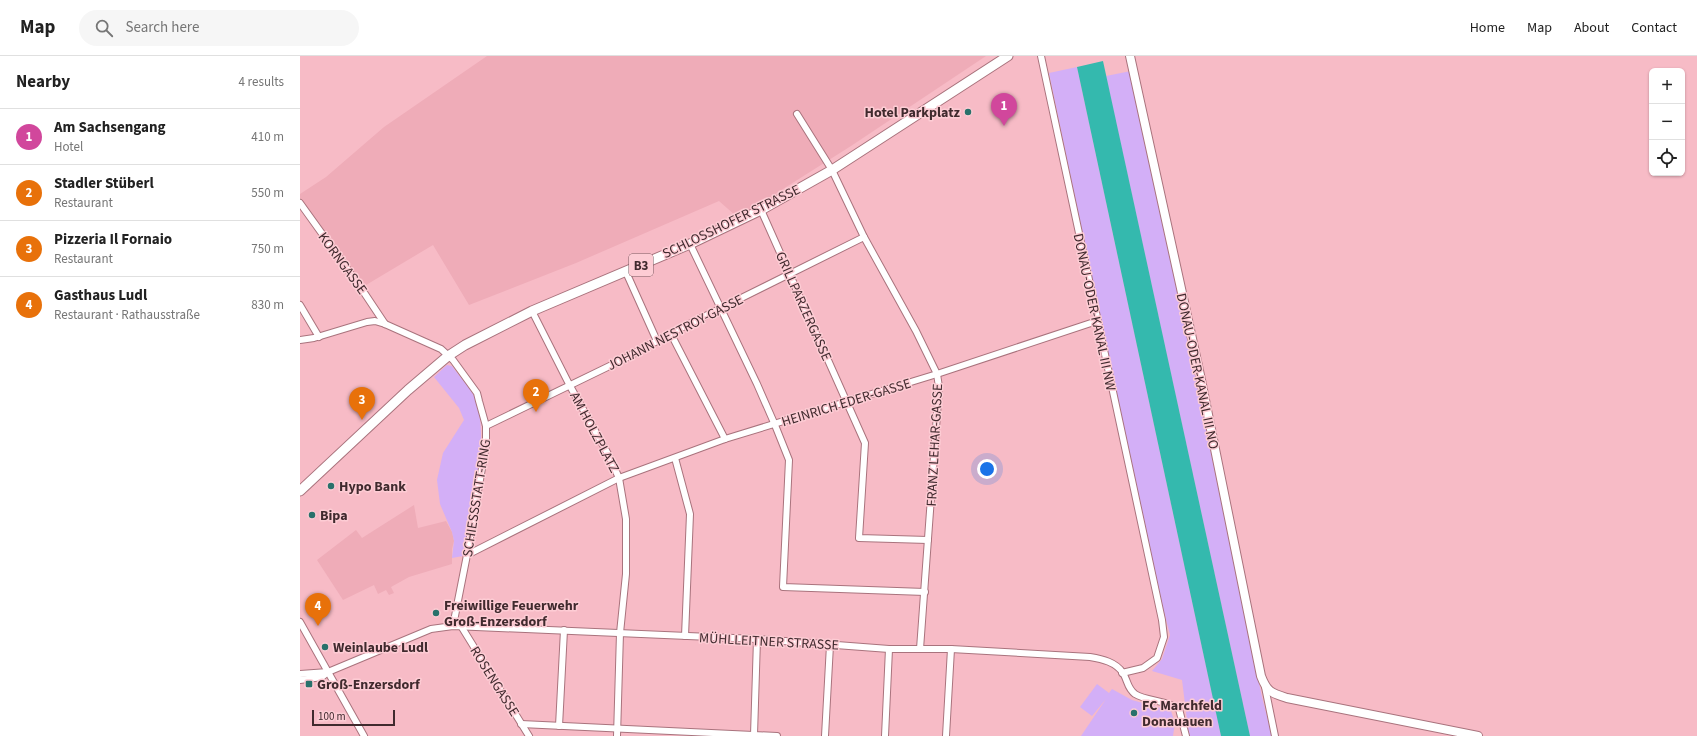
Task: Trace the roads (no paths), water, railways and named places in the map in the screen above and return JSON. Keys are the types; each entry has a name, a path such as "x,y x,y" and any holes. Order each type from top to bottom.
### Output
{"main road":[{"name":"SCHLOSSHOFER STRASSE","path":"300,491 408,390 448,356 484,334 532,311 690,244 761,210 832,170 1008,56"}],"street":[{"name":"DONAU-ODER-KANAL III NW","path":"1041,56 1164,637 1156,658 1143,668 1122,673"},
{"name":"DONAU-ODER-KANAL III NO","path":"1130,56 1200,375 1261,676 1265,687"},
{"name":"FRANZ LEHAR-GASSE","path":"797,114 832,170 864,237 916,331 937,374 939,387 920,649"},
{"name":"KORNGASSE","path":"300,203 385,324"},
{"name":"GRILLPARZERGASSE","path":"761,210 865,443 859,538 928,540"},
{"name":"JOHANN NESTROY-GASSE","path":"486,426 570,386 720,308 864,237"},
{"path":"690,244 775,425 789,460 783,587 925,592"},
{"path":"626,272 657,341"},
{"path":"300,305 318,337"},
{"name":"AM HOLZPLATZ","path":"532,311 570,386 608,454 619,478 626,520 626,574 620,633 617,736"},
{"name":"HEINRICH EDER-GASSE","path":"467,555 619,478 725,439 775,425 937,374 1097,320"},
{"path":"300,340 318,337 367,322 374,321 385,324"},
{"name":"SCHIESSSTATT-RING","path":"385,324 440,349 448,356 477,393 486,426 486,445 453,626"},
{"path":"671,334 725,439"},
{"path":"675,458 690,514 685,636"},
{"path":"300,622 364,736"},
{"name":"MÜHLLEITNER STRASSE","path":"300,680 322,677 328,672 431,629 453,626 757,639 889,649 951,650 1090,657 1109,661 1122,673 1127,687 1137,695 1172,704 1179,709 1184,727"},
{"name":"ROSENGASSE","path":"461,626 529,736"},
{"path":"559,726 564,630"},
{"path":"754,735 757,639"},
{"path":"825,736 830,644"},
{"path":"885,736 889,649"},
{"path":"946,736 951,650"},
{"path":"300,674 328,672"},
{"path":"1265,687 1275,736"},
{"path":"1265,687 1275,694 1287,698 1478,736"},
{"path":"521,724 777,736"},
{"path":"1181,736 1184,727"},
{"path":"1184,727 1186,736"}],"water":[{"path":"1103,61 1250,736 1221,736 1077,67"}],"place":[{"name":"Hotel Parkplatz","path":"968,112"},
{"name":"Am Sachsengang","path":"1004,126"},
{"name":"Stadler Stüberl","path":"536,412"},
{"name":"Pizzeria Il Fornaio","path":"362,420"},
{"name":"Hypo Bank","path":"331,486"},
{"name":"Bipa","path":"312,515"},
{"name":"Freiwillige Feuerwehr Groß-Enzersdorf","path":"436,613"},
{"name":"Gasthaus Ludl","path":"318,626"},
{"name":"Weinlaube Ludl","path":"325,647"},
{"name":"Groß-Enzersdorf","path":"309,684"},
{"name":"FC Marchfeld Donauauen","path":"1134,713"}]}
